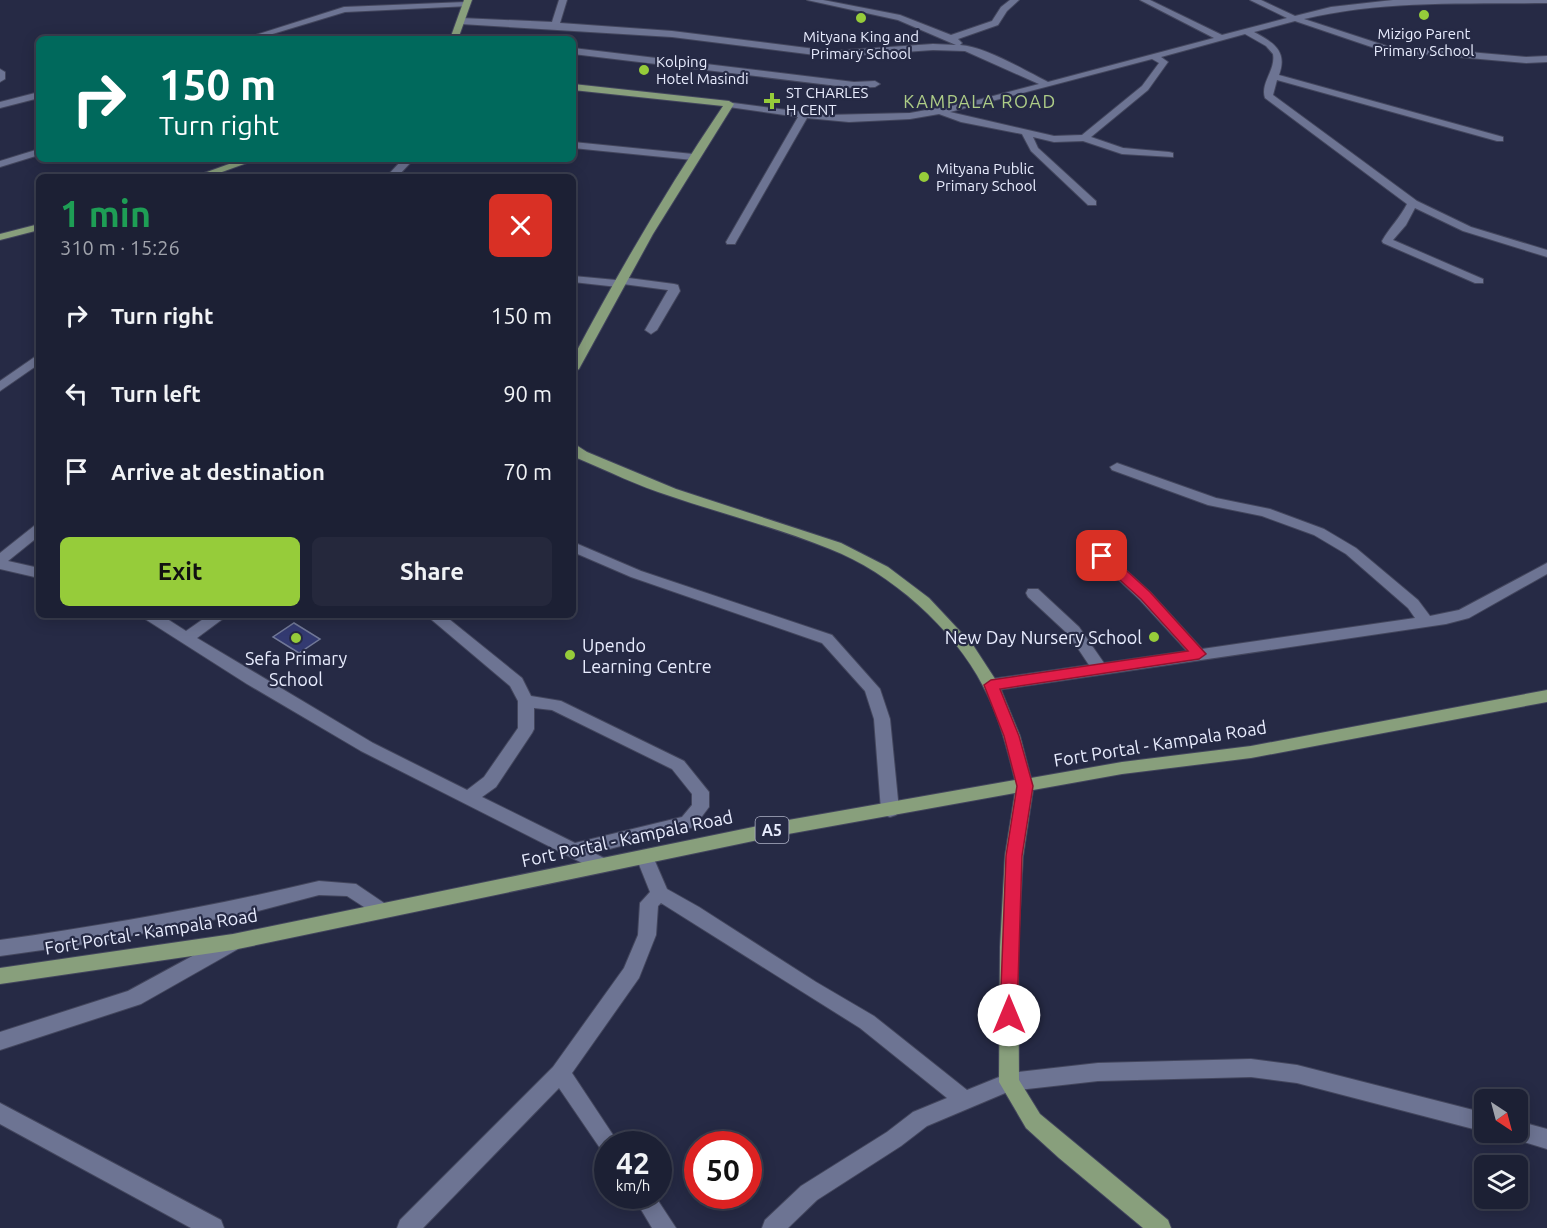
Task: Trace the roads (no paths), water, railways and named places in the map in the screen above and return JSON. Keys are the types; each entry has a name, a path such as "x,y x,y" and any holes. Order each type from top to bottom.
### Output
{"main road":[{"path":"455,36 467,2"},
{"path":"576,87 729,104 693,157 620,282 576,363"},
{"path":"207,174 244,162"},
{"path":"0,237 36,228"},
{"path":"576,449 670,492 836,546 883,570 924,602 968,649 991,685 1012,736 1025,786 1014,856 1009,946 1009,1082 1033,1121 1160,1228"},
{"name":"Fort Portal - Kampala Road","path":"0,976 233,942 777,829 1122,768 1251,752 1547,696"}],"street":[{"path":"555,25 563,0"},
{"path":"811,0 891,15 923,25 966,48 1048,85"},
{"path":"951,38 995,22 1004,9 1015,0"},
{"path":"1144,0 1221,38"},
{"path":"1254,0 1293,18 1401,54 1423,51 1526,60 1547,59"},
{"path":"729,104 849,119 910,116 941,111 1048,85 1351,2 1547,1"},
{"path":"335,2 344,10"},
{"path":"257,36 344,10 467,2"},
{"path":"461,21 672,34 831,54 933,47 966,48"},
{"path":"1247,32 1271,46 1279,56 1280,63 1267,89 1268,96 1413,203 1467,229 1547,254"},
{"path":"576,51 854,85 875,84"},
{"path":"1084,138 1145,88 1164,62 1153,56"},
{"path":"0,72 0,79"},
{"path":"1274,76 1500,139"},
{"path":"0,105 36,95"},
{"path":"941,111 954,118 1015,128 1054,139 1084,138 1122,151 1169,155"},
{"path":"731,242 804,115"},
{"path":"1026,132 1034,149 1092,203"},
{"path":"576,146 693,157"},
{"path":"0,164 36,153"},
{"path":"394,174 406,162"},
{"path":"1413,203 1402,223 1392,232 1387,241 1479,281"},
{"path":"576,279 674,286 674,291 651,330"},
{"path":"0,387 36,360"},
{"path":"1117,467 1213,502 1265,512 1319,532 1351,551 1413,604 1426,622"},
{"path":"0,562 36,532"},
{"path":"1088,543 1145,596 1199,654"},
{"path":"576,548 636,574 828,639 872,689 882,719 890,810"},
{"path":"0,562 36,572"},
{"path":"991,685 1426,622 1464,614 1547,568"},
{"path":"1033,593 1074,631 1100,669"},
{"path":"155,618 253,680 367,747 602,865"},
{"path":"186,638 216,618"},
{"path":"438,618 516,682 526,701 526,729 490,782 467,799"},
{"path":"526,701 555,705 678,765 701,792 700,807 688,822 573,851"},
{"path":"645,857 660,894 693,912 809,988 867,1022 965,1100"},
{"path":"0,948 99,934 258,903 319,888 350,889 381,910"},
{"path":"408,1228 560,1073 632,972 647,935 650,903 660,894"},
{"path":"0,1041 134,998 233,942"},
{"path":"773,1228 809,1193 894,1139 920,1119 1009,1082 1098,1072 1251,1068 1297,1074 1474,1120"},
{"path":"560,1073 600,1131"},
{"path":"0,1113 213,1228"},
{"path":"1528,1134 1547,1140"},
{"path":"652,1209 665,1228"}],"place":[{"name":"Mizigo Parent Primary School","path":"1424,15"},
{"name":"Mityana King and Primary School","path":"861,18"},
{"name":"Kolping Hotel Masindi","path":"644,70"},
{"name":"ST CHARLES H CENT","path":"772,101"},
{"name":"Mityana Public Primary School","path":"924,177"},
{"name":"New Day Nursery School","path":"1154,637"},
{"name":"Sefa Primary School","path":"296,638"},
{"name":"Upendo Learning Centre","path":"570,655"}],"district":[{"name":"KAMPALA ROAD","path":"980,101"}]}
